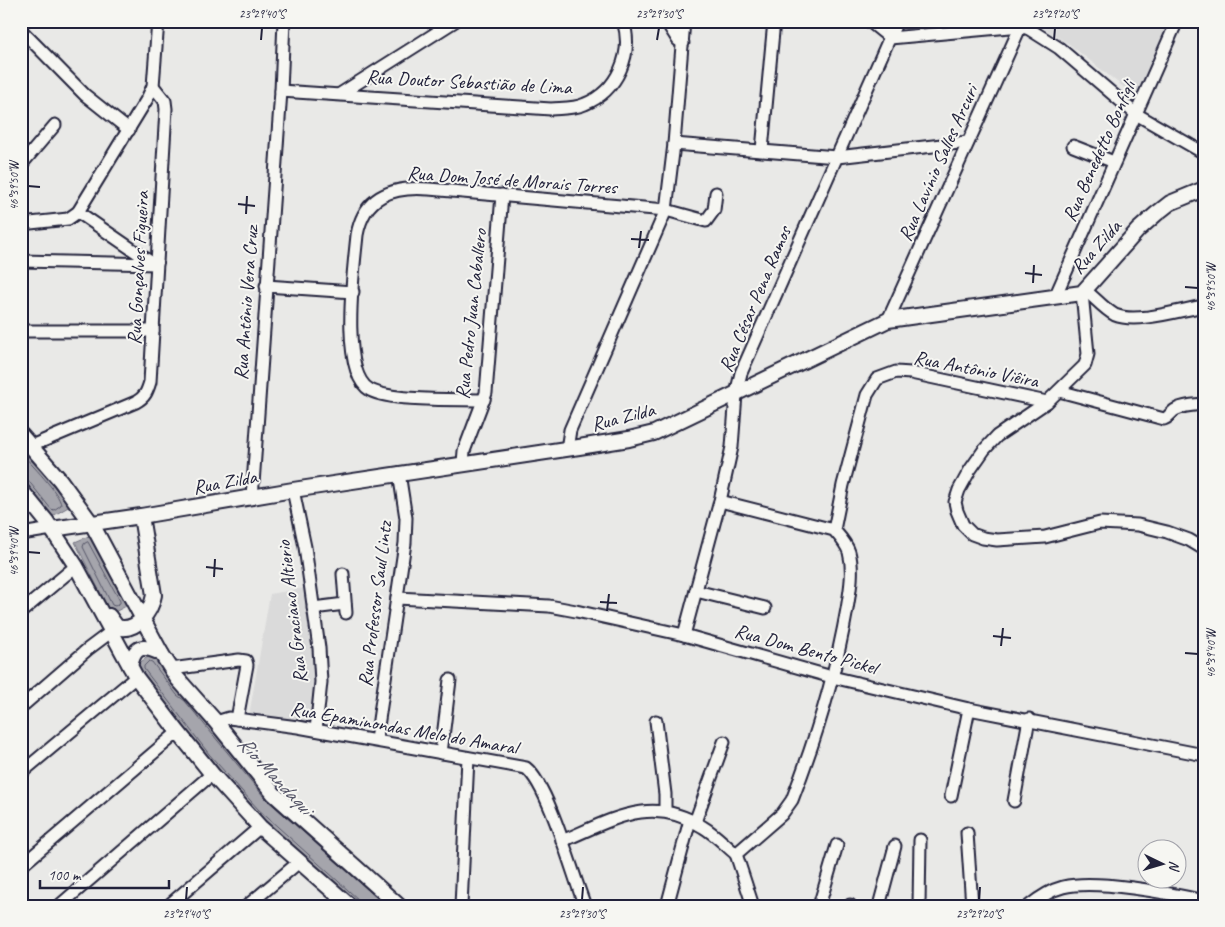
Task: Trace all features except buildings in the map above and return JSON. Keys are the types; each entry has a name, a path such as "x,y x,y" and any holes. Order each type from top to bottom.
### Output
{"main road":[{"name":"Rua Zilda","path":"52,529 399,473 630,439 654,433 888,320 1055,297 1084,291 1138,230 1156,214 1170,203 1204,189"},
{"path":"21,435 60,480 92,524 171,669 274,794 400,906"},
{"path":"21,490 52,529 76,566 133,672 178,732 212,774 260,827 350,906"},
{"path":"98,605 104,608 118,628 132,626 143,618 152,606 154,595 141,516"},
{"path":"133,672 133,655 138,649 148,648 161,652"}],"street":[{"path":"21,224 68,219 78,212 129,130 153,86 158,21"},
{"name":"Rua Antônio Vera Cruz","path":"252,498 281,91 284,21"},
{"path":"340,94 456,21"},
{"name":"Rua Doutor Sebastião de Lima","path":"281,91 551,109 569,108 585,104 601,95 613,83 622,68 626,48 624,21"},
{"path":"666,21 678,40 683,43"},
{"path":"567,449 570,430 666,210 674,144 684,21"},
{"path":"762,150 774,21"},
{"path":"869,21 890,38 1022,23 1059,48 1136,114 1204,152"},
{"name":"Rua César Pena Ramos","path":"684,635 720,501 732,447 736,394 745,362 897,21"},
{"name":"Rua Benedetto Bonfigli","path":"1055,297 1177,21"},
{"name":"Rua Lavínio Salles Arcuri","path":"888,320 1022,23"},
{"path":"21,30 85,95 129,130"},
{"name":"Rua Gonçalves Figueira","path":"31,446 144,398 147,392 150,382 155,264 166,109 165,101 153,86"},
{"path":"22,162 55,125"},
{"path":"674,144 837,157 968,142"},
{"path":"1074,146 1114,162"},
{"name":"Rua Dom José de Morais Torres","path":"484,400 401,397 379,393 369,389 357,376 351,336 359,224 364,212 375,200 385,194 402,189 415,188 666,210 706,221 714,210 716,193"},
{"name":"Rua Pedro Juan Caballero","path":"462,464 464,451 484,400 502,195"},
{"path":"78,212 155,264"},
{"path":"21,261 155,264"},
{"path":"266,286 353,292"},
{"path":"1084,291 1107,310 1127,318 1146,317 1204,306"},
{"path":"1084,291 1088,360 1086,365 1047,402 997,436 970,470 955,502 963,525 972,534 997,540 1045,537 1100,524 1118,523 1138,525 1167,532 1189,540 1204,549"},
{"path":"21,331 153,331"},
{"name":"Rua Antônio Viêira","path":"834,530 843,485 867,395 877,379 896,372 910,372 1047,402"},
{"path":"1059,391 1164,419 1180,408 1204,404"},
{"name":"Rua Professor Saul Lintz","path":"376,740 406,530 399,473"},
{"name":"Rua Graciano Altierio","path":"293,490 305,548 319,648 321,682 316,730"},
{"path":"720,501 834,530 844,542 849,552 851,572 844,625 832,677 792,800 782,814 736,854"},
{"name":"Rua Zilda","path":"21,534 52,529"},
{"path":"21,612 76,566"},
{"path":"313,608 345,608 343,574"},
{"path":"696,591 765,608"},
{"name":"Rua Dom Bento Pickel","path":"397,598 549,606 684,635 832,677 969,709 1204,755"},
{"path":"21,707 88,649 112,631"},
{"path":"171,669 239,660 246,661 247,665 237,719"},
{"path":"21,773 133,672"},
{"path":"441,753 450,680"},
{"path":"951,796 969,709"},
{"name":"Rua Epaminondas Melo do Amaral","path":"216,722 228,718 316,730 520,766 534,775 551,810 585,906"},
{"path":"1014,802 1029,720"},
{"path":"656,721 665,794 665,811"},
{"path":"21,866 178,732"},
{"path":"667,906 693,821 724,742"},
{"path":"461,906 468,758"},
{"path":"58,906 212,774"},
{"path":"562,841 637,812 665,811 693,821 736,854 754,906"},
{"path":"168,906 260,827"},
{"path":"967,833 972,906"},
{"path":"919,906 920,840"},
{"path":"819,906 837,845"},
{"path":"879,906 894,846"},
{"path":"247,906 299,862"},
{"path":"1029,906 1050,892 1073,886 1116,886 1204,901"},
{"path":"1169,894 1176,906"}],"shaded area":[{"path":"1035,21 1169,21 1138,91 1131,93 1069,44 1035,23"},
{"path":"304,588 308,600 316,684 312,725 249,716 270,594"}],"water":[{"path":"21,445 60,491 70,506 51,517 21,479"},
{"path":"91,535 128,605 111,614 75,542"},
{"path":"152,654 211,726 394,906 358,906 267,825 206,758 135,666"}],"water label":[{"name":"Rio Mandaqui","path":"275,775"}]}
